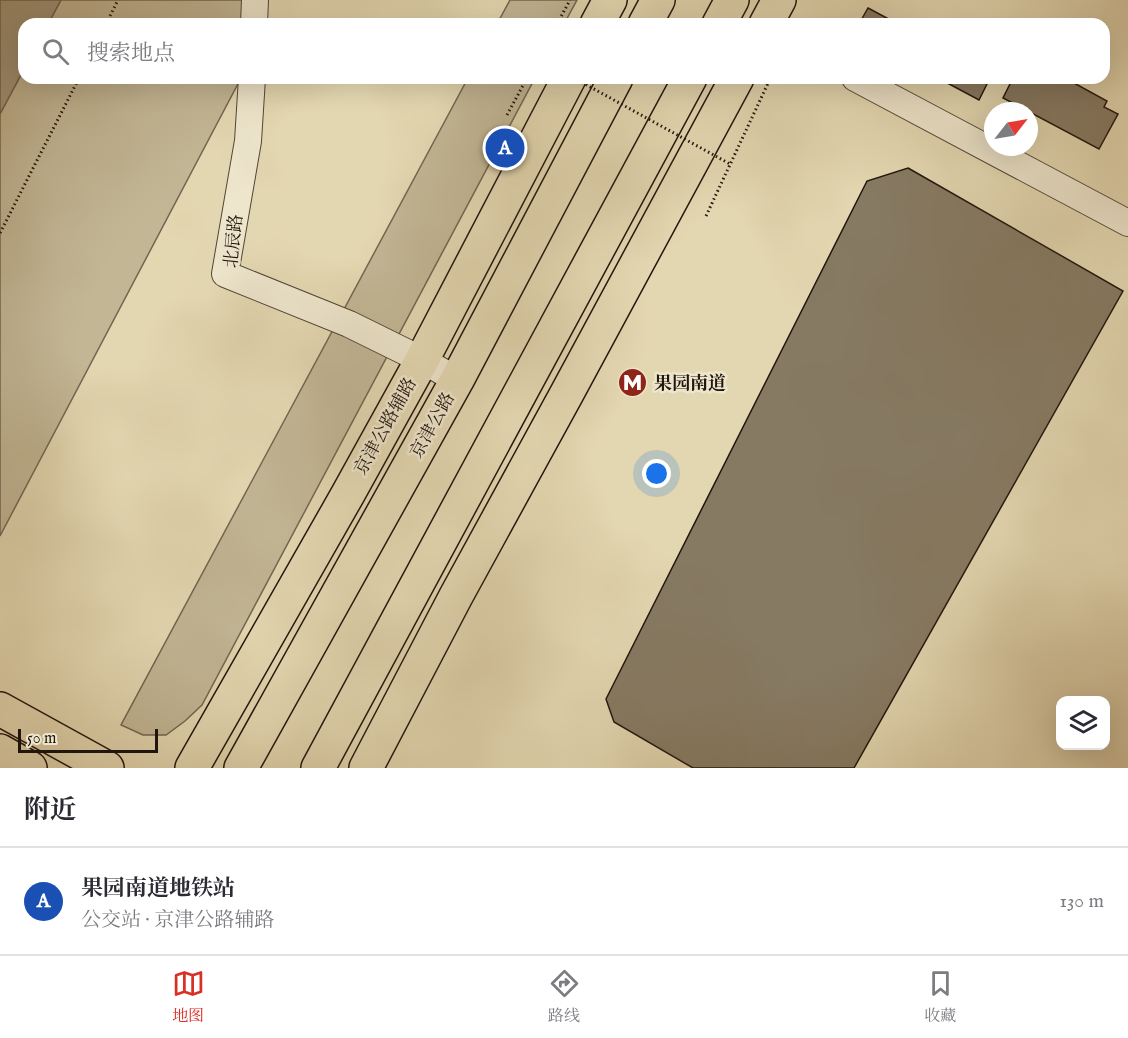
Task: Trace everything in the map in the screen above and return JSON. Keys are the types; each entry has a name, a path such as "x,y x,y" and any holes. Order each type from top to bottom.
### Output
{"main road":[{"path":"600,18 610,0"},
{"path":"648,18 658,0"},
{"path":"722,18 732,0"},
{"name":"京津公路辅路","path":"192,768 422,360 566,84"},
{"name":"京津公路","path":"241,768 457,380 613,84"},
{"path":"318,768 687,84"},
{"path":"366,768 456,596 734,84"},
{"path":"0,709 107,768"},
{"path":"0,751 30,768"}],"street":[{"path":"254,18 255,0"},
{"name":"北辰路","path":"252,84 248,141 225,273 349,324 422,360"},
{"path":"866,84 1128,223"},
{"path":"886,84 984,135"},
{"path":"1023,156 1128,211"},
{"path":"422,360 457,380"}],"path":[{"path":"109,18 118,0"},
{"path":"560,18 570,0"},
{"path":"0,233 76,84"},
{"path":"507,115 524,84"},
{"path":"585,84 730,164"},
{"path":"706,216 768,84"}],"shaded area":[{"path":"0,0 61,0 51,18 18,18 18,80 0,114"},
{"path":"61,0 255,0 254,18 51,18"},
{"path":"510,0 577,0 567,18 500,18"},
{"path":"18,80 18,84 238,84 0,536 0,114"},
{"path":"465,84 532,84 202,705 166,735 143,735 121,725"}],"building":[{"path":"868,8 887,18 862,18"},
{"path":"949,84 987,84 979,100"},
{"path":"1010,84 1076,84 1107,101 1104,107 1118,114 1099,149 1038,117 1038,102 1011,102 1003,98"},
{"path":"908,168 1123,291 854,768 693,768 614,722 606,699 867,181"}],"place":[{"name":"果园南道地铁站","path":"505,148"},
{"name":"果园南道","path":"633,383"}]}
